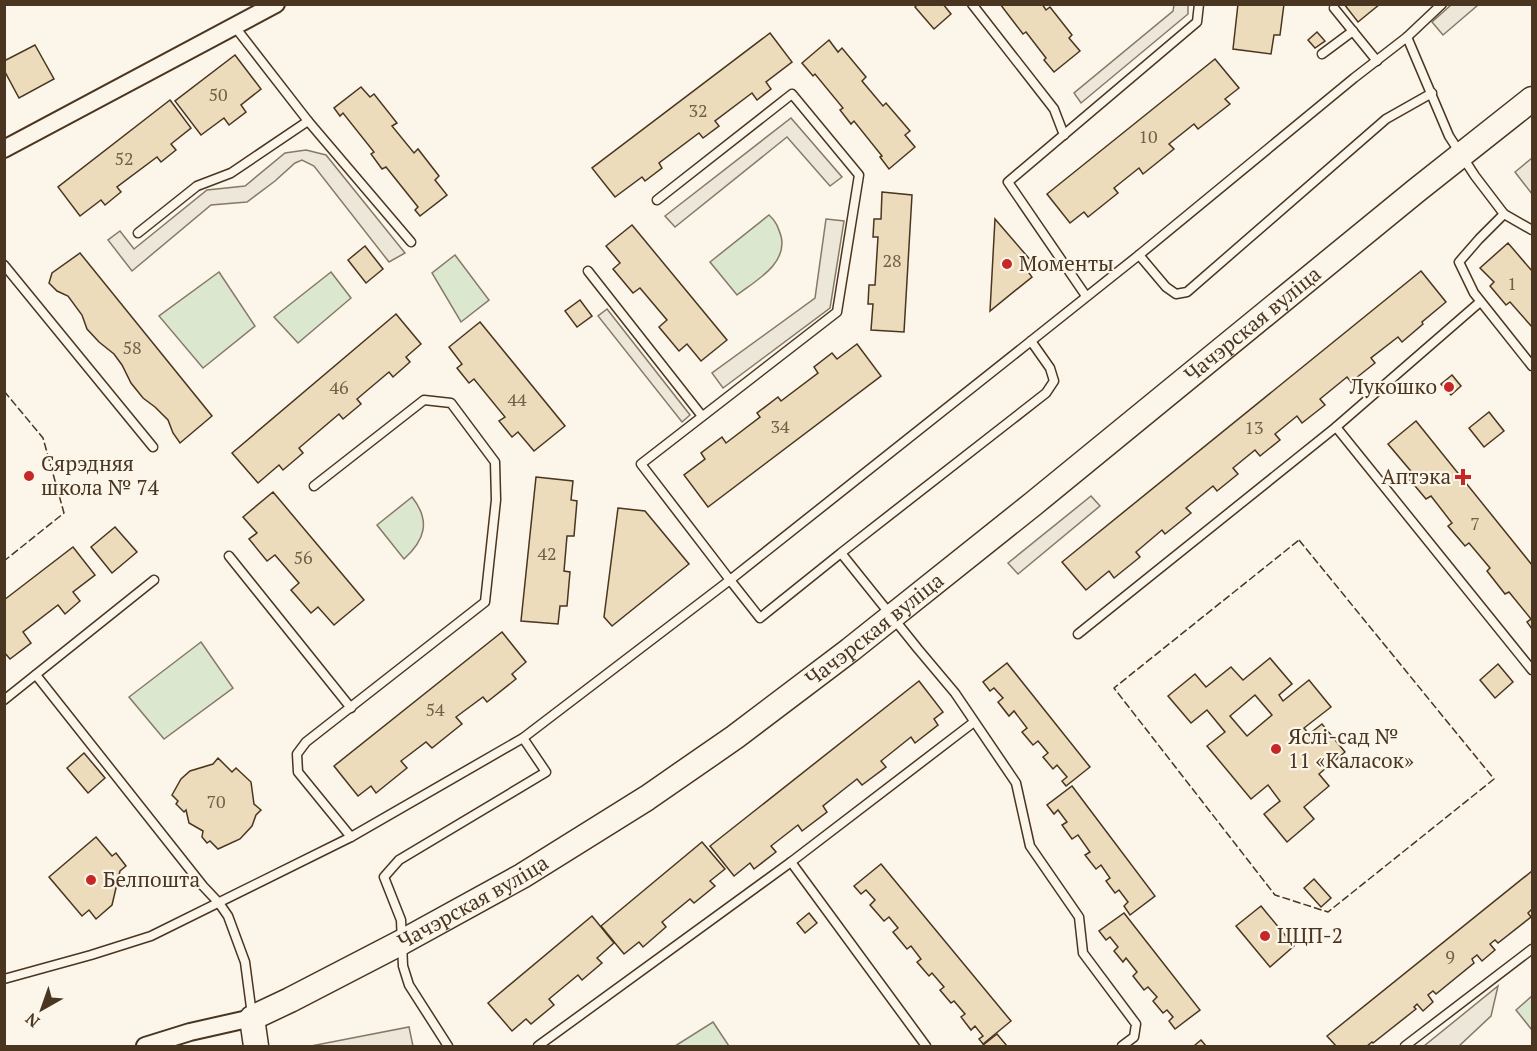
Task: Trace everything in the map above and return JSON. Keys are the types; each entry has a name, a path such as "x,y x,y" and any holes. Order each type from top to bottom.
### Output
{"main road":[{"name":"Чачэрская вуліца","path":"252,1018 402,942 522,876 647,798 735,737 850,650 1033,504 1462,154 1533,99"},
{"path":"252,1018 256,1047"}],"street":[{"path":"4,149 276,4"},
{"name":"Чачэрская вуліца","path":"145,1047 190,1032 252,1018"}],"lane":[{"path":"972,4 1054,109 1064,135"},
{"path":"1086,296 1008,182 1197,22 1199,4"},
{"path":"4,979 91,956 151,936 351,837 523,738 730,579 1139,255 1407,37 1443,4"},
{"path":"1334,8 1377,61"},
{"path":"235,27 308,121 411,242"},
{"path":"1322,54 1353,31"},
{"path":"1407,37 1449,136 1475,176 1504,214 1533,230"},
{"path":"1139,255 1176,294 1187,292 1386,119 1432,93"},
{"path":"657,200 792,94 859,175 837,312 641,464 760,618 1046,393 1054,381 1050,368 1031,341"},
{"path":"138,233 196,186 231,173 308,121"},
{"path":"1504,214 1459,262 1480,302 1533,366"},
{"path":"4,265 153,447"},
{"path":"588,271 702,416"},
{"path":"1078,634 1336,427 1480,302"},
{"path":"314,486 424,400 451,403 495,462 496,500 485,602 306,742 297,754 298,772 351,837"},
{"path":"1336,427 1533,670"},
{"path":"842,553 955,693 1016,783 1030,846 1079,917 1083,953 1136,1024 1134,1037 1122,1047"},
{"path":"229,556 351,708"},
{"path":"4,700 154,580"},
{"path":"36,675 228,916 245,963 252,1018"},
{"path":"538,1047 791,862 974,722"},
{"path":"448,1047 409,985 403,966 401,920 384,877 399,860 546,772 523,738"},
{"path":"791,862 926,1047"},
{"path":"1405,1047 1533,949"}],"green space":[{"path":"769,215 781,236 780,255 761,278 737,295 710,262"},
{"path":"455,255 489,300 461,322 432,273"},
{"path":"219,272 255,326 203,368 159,316"},
{"path":"331,272 351,298 298,343 274,317"},
{"path":"412,497 422,514 423,530 417,545 404,559 377,525"},
{"path":"201,642 233,688 164,739 129,697"},
{"path":"1532,996 1532,1030 1516,1010"},
{"path":"713,1022 729,1046 675,1046"}],"shaded area":[{"path":"1174,5 1188,5 1188,14 1081,103 1074,93 1173,11"},
{"path":"1451,5 1478,5 1443,35 1432,22"},
{"path":"791,118 842,177 830,186 787,137 675,227 665,216"},
{"path":"306,150 326,155 405,253 389,262 314,166 302,160 295,163 247,202 211,205 132,271 108,240 120,231 134,249 207,190 245,186 285,153"},
{"path":"1532,158 1532,194 1515,172"},
{"path":"826,219 844,221 830,308 723,388 712,373 815,298"},
{"path":"607,309 690,415 682,422 598,316"},
{"path":"1091,496 1100,506 1018,574 1008,563"},
{"path":"1498,986 1491,1016 1459,1046 1424,1046"},
{"path":"409,1027 413,1046 311,1046"}],"building":[{"path":"918,4 943,4 951,14 934,29 915,7"},
{"path":"1000,4 1042,4 1046,10 1050,7 1072,35 1069,38 1080,51 1054,72 1026,32 1023,34"},
{"path":"1238,4 1284,4 1280,35 1274,35 1271,54 1233,49"},
{"path":"1344,4 1380,4 1358,22"},
{"path":"1317,32 1325,41 1315,48 1308,40"},
{"path":"770,33 792,62 766,82 771,89 757,100 752,93 715,121 719,126 703,138 699,133 659,163 662,168 645,181 642,177 615,197 592,168"},
{"path":"829,40 838,52 842,48 866,77 862,81 883,106 886,103 910,131 905,135 915,147 889,169 880,157 882,156 854,121 851,124 840,110 843,108 815,74 813,76 802,63"},
{"path":"35,45 54,79 19,98 4,70 4,61"},
{"path":"235,55 261,89 241,105 246,112 229,125 224,118 201,135 175,101"},
{"path":"1215,59 1239,88 1225,99 1230,104 1198,129 1194,124 1169,144 1174,149 1143,174 1139,168 1114,188 1118,193 1088,217 1084,212 1070,223 1047,194"},
{"path":"361,87 370,97 374,94 397,123 392,126 414,153 418,149 439,176 435,180 447,195 420,216 415,210 418,207 386,167 382,169 371,154 374,152 343,113 340,116 334,108"},
{"path":"170,100 191,128 171,144 176,150 161,162 157,157 117,187 121,192 105,205 101,200 80,216 58,187"},
{"path":"882,192 912,195 904,332 871,330 873,304 868,304 869,285 875,285 878,237 873,237 874,219 881,219"},
{"path":"995,219 1033,263 1026,269 1032,277 990,311"},
{"path":"632,225 727,340 701,361 687,344 679,351 659,327 667,320 640,288 633,293 613,269 620,263 606,246"},
{"path":"1508,243 1532,271 1532,327 1510,302 1506,305 1490,286 1494,282 1480,268"},
{"path":"365,246 383,269 366,283 348,260"},
{"path":"80,253 212,416 180,443 168,420 143,398 114,354 87,329 82,315 68,296 57,291 49,283 52,273"},
{"path":"1421,271 1446,302 1422,322 1423,324 1402,342 1398,337 1371,358 1375,363 1351,382 1347,377 1320,399 1325,405 1302,423 1297,416 1275,434 1280,440 1260,456 1255,450 1233,468 1238,474 1217,491 1213,486 1186,508 1191,513 1165,534 1162,530 1136,552 1140,557 1114,578 1109,571 1086,590 1062,562"},
{"path":"580,300 592,316 577,327 565,311"},
{"path":"396,314 421,344 406,357 410,362 393,377 389,372 357,399 361,404 343,419 339,414 299,448 303,453 283,470 279,465 258,483 232,453"},
{"path":"480,322 565,426 534,451 518,432 512,437 499,421 505,417 474,379 469,383 457,368 462,364 449,347"},
{"path":"857,344 881,376 708,507 684,475 705,459 701,453 722,437 726,443 760,417 757,413 778,397 781,401 818,373 814,367 832,353 837,359"},
{"path":"1452,375 1461,386 1451,395 1441,384"},
{"path":"1489,412 1504,431 1484,447 1469,428"},
{"path":"1416,421 1532,565 1532,629 1527,622 1531,619 1509,592 1505,594 1487,571 1490,568 1469,543 1465,546 1448,526 1452,523 1431,496 1426,499 1410,480 1415,476 1388,444"},
{"path":"536,477 573,481 571,500 577,501 574,536 567,536 564,571 570,572 567,606 560,606 558,624 521,621"},
{"path":"273,492 364,600 334,625 318,607 311,613 291,590 299,583 275,555 267,561 249,539 257,533 243,517"},
{"path":"618,508 645,511 689,564 612,626 604,617"},
{"path":"115,527 137,552 112,573 91,547"},
{"path":"73,547 95,575 73,592 80,601 65,614 58,605 23,632 31,643 10,659 4,652 4,600"},
{"path":"502,632 526,662 512,674 516,679 487,702 483,697 456,717 462,724 432,748 426,742 401,761 407,768 376,793 371,786 358,796 334,766"},
{"name":"Яслі-сад № 11 «Каласок»","path":"1270,658 1292,684 1279,695 1283,701 1309,680 1331,707 1304,728 1309,734 1322,724 1345,752 1319,774 1329,786 1304,807 1314,819 1287,842 1264,814 1280,801 1268,785 1251,799 1207,746 1225,732 1207,710 1191,723 1168,696 1195,674 1206,687 1231,667 1243,680","holes":["1255,695 1272,715 1247,736 1230,716"]},
{"path":"1007,663 1090,767 1066,786 1062,781 1067,777 1057,765 1053,769 1043,757 1048,753 1038,741 1033,745 1022,732 1027,728 1014,711 1009,716 998,702 1003,698 994,688 990,691 983,682"},
{"path":"1498,664 1513,682 1495,698 1480,680"},
{"path":"919,681 943,712 934,719 938,725 915,743 911,737 881,761 886,767 862,785 857,779 823,806 827,812 802,831 798,825 771,846 776,852 754,869 750,863 734,876 710,846"},
{"path":"84,753 105,778 88,793 67,768"},
{"path":"218,758 232,772 236,768 251,782 254,804 261,810 256,815 252,826 240,839 218,849 202,837 203,831 189,823 186,810 184,812 176,804 178,801 172,795 181,779 190,771 213,764"},
{"path":"1072,786 1155,896 1130,915 1124,906 1128,902 1119,890 1115,893 1106,881 1110,878 1101,865 1096,869 1085,855 1090,852 1078,835 1072,839 1062,825 1067,822 1058,810 1054,814 1047,805"},
{"path":"96,837 112,856 116,853 126,866 120,871 112,905 96,919 89,910 82,916 49,877"},
{"path":"702,842 725,869 710,881 715,886 694,903 690,899 662,922 666,927 643,947 639,942 624,954 601,926"},
{"path":"881,864 1011,1021 983,1044 979,1039 983,1036 975,1026 971,1030 961,1017 965,1014 940,990 944,987 932,973 929,976 917,962 921,959 911,946 907,949 893,932 898,928 889,917 884,921 870,905 875,900 866,890 861,894 854,886"},
{"path":"1532,871 1532,909 1528,913 1531,917 1498,943 1495,940 1490,944 1495,950 1482,961 1477,955 1472,959 1474,963 1436,994 1433,991 1428,995 1433,1002 1423,1011 1417,1004 1414,1007 1416,1009 1367,1046 1336,1046 1327,1036"},
{"path":"1314,879 1331,898 1321,907 1304,888"},
{"name":"ЦЦП-2","path":"1261,906 1294,946 1270,967 1236,926"},
{"path":"809,913 817,923 805,933 797,923"},
{"path":"1124,913 1200,1010 1175,1029 1169,1021 1173,1017 1167,1010 1163,1013 1153,1001 1157,997 1148,987 1144,990 1133,976 1137,972 1126,958 1123,962 1114,951 1118,947 1110,937 1106,940 1099,931"},
{"path":"592,916 614,943 597,958 602,963 582,980 578,975 549,999 554,1005 531,1024 526,1019 512,1031 488,1003"},
{"path":"997,1034 1007,1046 982,1046"},
{"path":"1201,1040 1206,1046 1195,1045"}],"fence":[{"path":"4,391 43,438 64,513 4,561"},
{"path":"1299,540 1494,779 1328,912 1275,895 1114,688 1299,540"}],"place":[{"name":"Моменты","path":"1007,264"},
{"name":"Лукошко","path":"1449,387"},
{"name":"Сярэдняя школа № 74","path":"29,476"},
{"name":"Аптэка","path":"1463,477"},
{"name":"Яслі-сад № 11 «Каласок»","path":"1276,749"},
{"name":"Белпошта","path":"91,880"},
{"name":"ЦЦП-2","path":"1265,936"}]}
